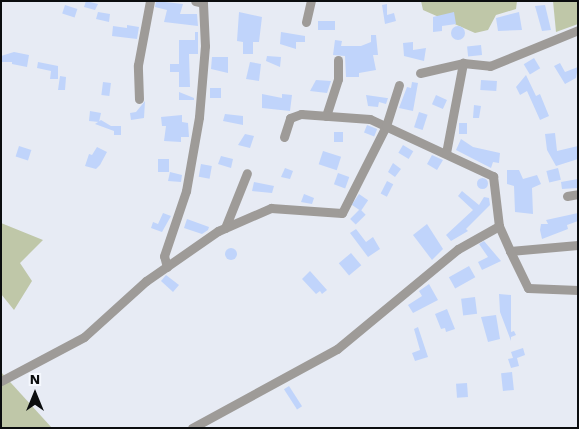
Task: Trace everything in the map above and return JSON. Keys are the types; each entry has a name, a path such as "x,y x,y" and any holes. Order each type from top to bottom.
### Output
{"street":[{"path":"138,99 138,65 150,1"},
{"path":"306,22 311,1"},
{"path":"167,266 164,256 184,199 199,117 205,46 201,2"},
{"path":"420,73 463,63 490,66 578,30"},
{"path":"326,116 338,78 338,60"},
{"path":"446,153 463,63"},
{"path":"1,381 84,336 167,266 225,228 272,208 342,213 386,126 399,85"},
{"path":"284,137 292,116 370,119 446,153 496,179 499,226 528,288 578,290"},
{"path":"225,228 247,173"},
{"path":"568,196 578,194"},
{"path":"192,428 337,349 458,249 499,226"},
{"path":"510,250 578,245"}],"green space":[{"path":"421,1 517,1 516,9 496,15 488,30 475,33 423,10"},
{"path":"553,1 578,1 578,24 556,32"},
{"path":"1,223 43,240 20,263 32,281 14,310 1,294"},
{"path":"1,372 52,428 1,428"}],"building":[{"path":"86,1 98,4 95,10 84,7"},
{"path":"156,1 183,4 180,14 197,14 198,26 164,22 167,10 155,7"},
{"path":"387,4 387,15 394,13 396,21 385,24 382,5"},
{"path":"65,5 77,9 75,18 62,14"},
{"path":"545,5 551,30 542,31 535,6"},
{"path":"98,12 110,14 109,22 96,19"},
{"path":"239,12 262,17 259,42 253,42 253,54 243,54 243,42 237,41"},
{"path":"454,12 456,24 442,26 442,31 433,32 433,17"},
{"path":"519,12 522,30 498,31 496,18"},
{"path":"318,21 335,21 335,30 318,30"},
{"path":"127,25 139,27 137,39 112,36 113,26 127,28"},
{"path":"458,26 463,28 465,33 463,38 458,40 453,38 451,33 453,28"},
{"path":"195,32 198,32 198,54 189,54 190,87 179,87 179,72 170,72 170,64 179,64 179,40 195,40"},
{"path":"281,32 305,36 305,42 296,42 296,49 280,44"},
{"path":"371,35 376,35 378,55 373,55 376,70 359,73 359,77 346,77 345,56 333,55 335,40 342,41 341,46 361,46 371,42"},
{"path":"413,42 413,50 426,48 424,61 404,56 403,43"},
{"path":"481,45 482,55 468,56 467,46"},
{"path":"14,52 29,55 27,67 12,64 12,62 1,62 1,56"},
{"path":"267,56 281,57 280,67 266,61"},
{"path":"212,57 228,57 228,73 211,69"},
{"path":"534,58 540,68 530,74 524,64"},
{"path":"38,62 58,66 58,79 50,79 51,71 37,68"},
{"path":"250,62 261,64 259,81 246,79"},
{"path":"560,63 565,72 578,67 576,78 565,84 554,66"},
{"path":"526,75 536,96 540,94 549,116 540,120 527,91 520,95 516,87"},
{"path":"60,76 66,77 65,90 58,90"},
{"path":"316,80 331,81 327,93 310,91"},
{"path":"481,80 497,81 496,91 480,90"},
{"path":"103,82 111,83 109,96 101,95"},
{"path":"412,82 418,83 413,111 399,108 407,87 411,88"},
{"path":"210,88 221,88 221,98 210,98"},
{"path":"179,92 194,98 194,100 179,100"},
{"path":"262,94 282,98 282,94 292,95 290,111 262,108"},
{"path":"366,95 388,98 386,104 379,102 378,107 368,106"},
{"path":"436,95 447,100 443,109 432,104"},
{"path":"145,101 144,118 131,120 130,113 136,112"},
{"path":"474,105 481,106 479,118 473,118"},
{"path":"90,111 101,113 99,122 89,121"},
{"path":"419,112 428,115 423,130 414,127"},
{"path":"225,114 243,116 243,125 223,121"},
{"path":"182,115 182,122 188,123 189,137 181,137 181,142 164,141 166,126 162,126 161,117"},
{"path":"101,120 111,126 121,126 121,135 114,135 114,131 95,124"},
{"path":"459,123 467,123 467,134 459,134"},
{"path":"367,125 377,129 374,137 364,132"},
{"path":"334,132 343,132 343,142 334,142"},
{"path":"555,133 557,151 578,146 578,159 556,166 547,150 545,134"},
{"path":"245,134 254,136 250,148 238,145"},
{"path":"461,139 473,147 500,153 499,163 493,162 491,168 456,150"},
{"path":"403,145 413,151 409,159 398,153"},
{"path":"19,146 31,150 28,160 16,156"},
{"path":"97,147 107,152 100,165 96,169 85,166 89,154 92,155"},
{"path":"323,151 341,157 337,170 319,164"},
{"path":"432,155 443,160 437,170 427,164"},
{"path":"221,156 233,159 231,168 218,164"},
{"path":"158,159 169,159 169,172 158,172"},
{"path":"393,163 401,169 395,177 388,172"},
{"path":"201,164 212,166 210,179 199,177"},
{"path":"285,168 293,171 290,179 281,177"},
{"path":"558,168 561,180 549,183 546,171"},
{"path":"507,170 519,170 523,179 537,175 541,184 532,188 533,214 515,212 514,186 507,184"},
{"path":"170,172 182,175 181,182 168,181"},
{"path":"338,173 349,177 345,188 334,184"},
{"path":"480,178 484,178 487,183 486,187 480,188 477,185 477,181"},
{"path":"578,179 578,188 562,189 561,182"},
{"path":"387,181 393,184 387,197 381,193"},
{"path":"254,182 274,186 272,193 252,191"},
{"path":"462,191 479,205 484,197 489,198 490,205 466,229 468,231 451,241 446,235 473,210 458,196"},
{"path":"304,194 314,198 312,204 301,202"},
{"path":"359,194 368,200 361,211 352,205"},
{"path":"360,209 366,215 356,225 350,219"},
{"path":"163,213 171,216 162,232 151,228 153,222 158,224"},
{"path":"578,213 578,221 567,225 568,229 542,239 541,224 548,224 546,220"},
{"path":"187,219 209,227 208,230 202,234 184,228"},
{"path":"427,224 443,249 432,260 413,235"},
{"path":"356,229 366,242 373,237 380,249 368,257 350,233"},
{"path":"484,241 501,261 482,270 478,262 488,257 479,244"},
{"path":"233,248 236,249 236,259 229,260 226,259 225,252 226,249"},
{"path":"351,253 361,265 349,276 339,263"},
{"path":"469,266 475,277 455,289 449,277"},
{"path":"310,271 327,290 322,294 320,291 316,294 302,279"},
{"path":"166,275 179,285 173,292 161,281"},
{"path":"429,284 438,300 413,313 408,305 422,296 419,291"},
{"path":"499,294 511,295 511,332 514,331 516,335 511,337 511,341 500,312"},
{"path":"475,297 477,314 463,316 461,299"},
{"path":"447,309 455,329 446,332 445,328 441,329 435,314"},
{"path":"496,315 500,339 488,342 481,317"},
{"path":"418,327 428,357 415,361 412,353 420,350 414,329"},
{"path":"523,348 525,355 517,358 519,366 511,368 508,359 513,358 511,352"},
{"path":"512,372 514,390 503,391 501,373"},
{"path":"467,383 468,397 457,398 456,384"},
{"path":"289,386 302,406 297,409 284,389"}]}
